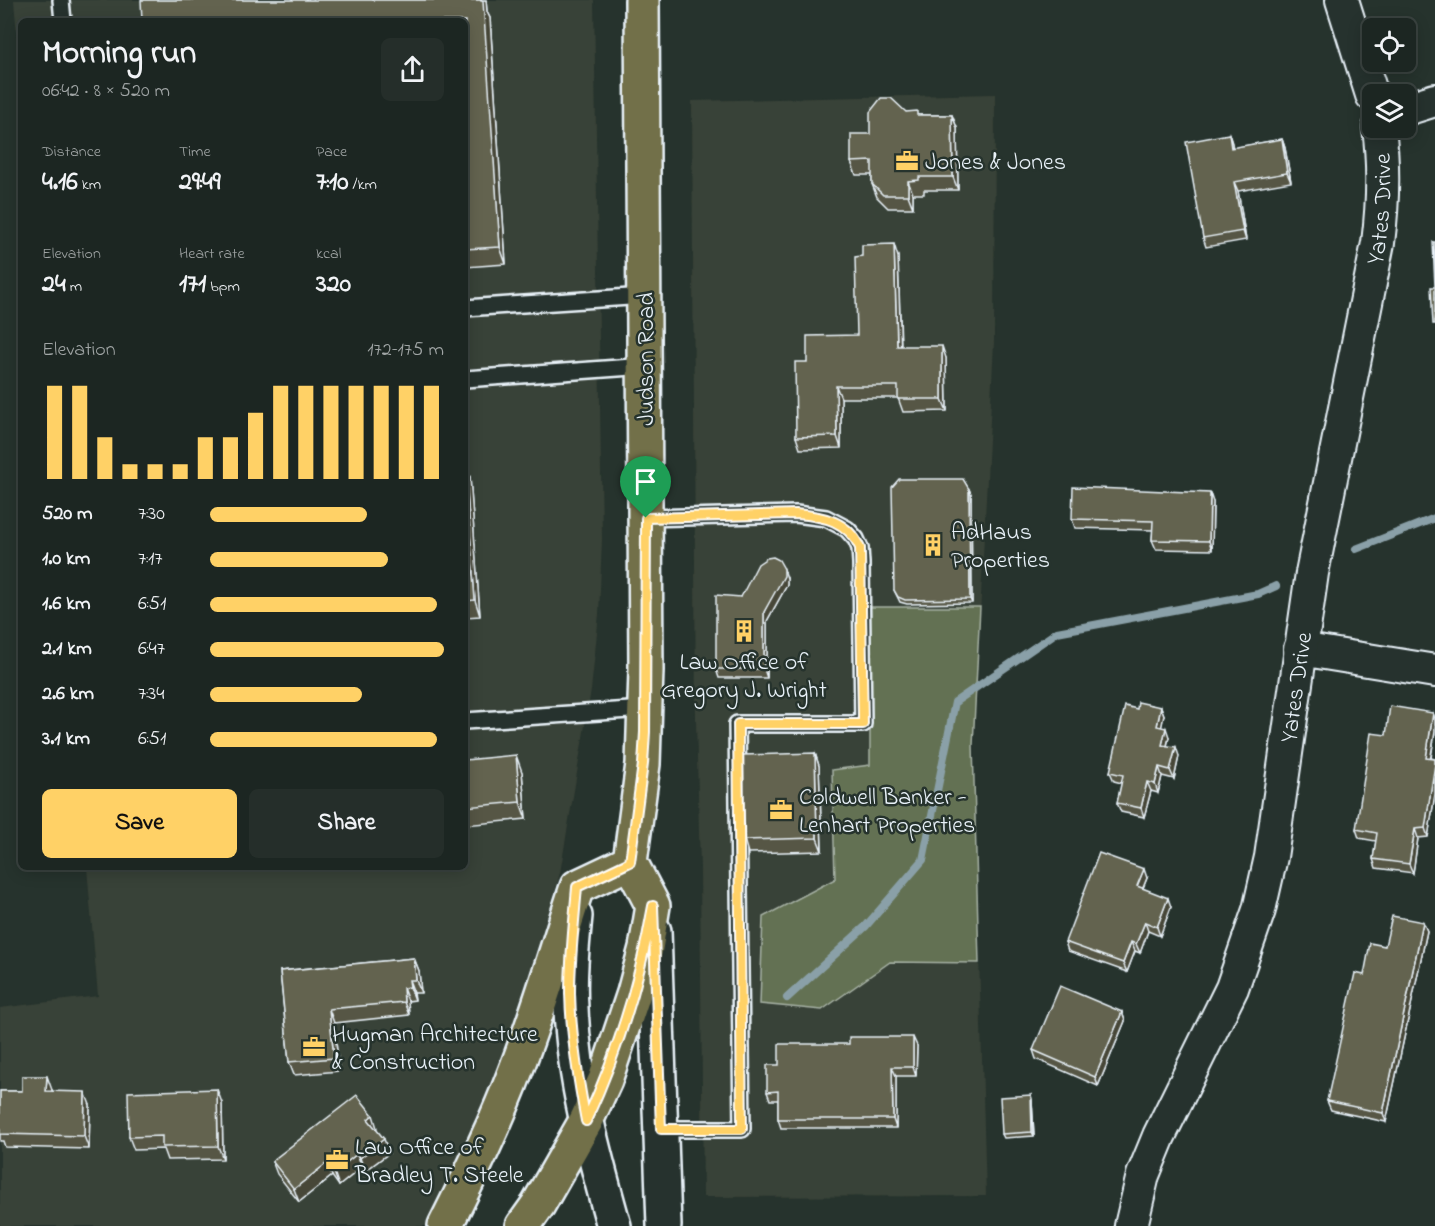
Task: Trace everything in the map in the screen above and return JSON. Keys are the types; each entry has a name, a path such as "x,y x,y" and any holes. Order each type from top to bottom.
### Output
{"main road":[{"name":"Judson Road","path":"630,862 643,764 645,709 646,518 642,0"},
{"path":"445,1226 484,1145 517,1068 577,887 630,862 653,906 646,948 622,1035 586,1121 538,1205 523,1226"}],"street":[{"path":"1342,0 1369,84"},
{"path":"1416,106 1435,100"},
{"name":"Yates Drive","path":"1131,1226 1143,1175 1159,1136 1232,988 1259,910 1271,856 1312,573 1378,243 1383,206 1380,138"},
{"path":"1300,649 1435,670"},
{"path":"577,887 570,969 571,1009 578,1075 586,1121 614,1226"},
{"path":"653,906 664,1226"}],"lane":[{"path":"61,0 63,18"},
{"path":"468,308 645,296"},
{"path":"468,379 645,366"},
{"path":"646,518 796,514 826,518 848,529 856,539 860,548 861,563 863,724 738,724 742,1129 661,1129"},
{"path":"468,721 645,709"}],"shaded area":[{"path":"14,0 594,0 602,539 599,614 591,690 560,873 537,957 486,1102 442,1199 427,1226 0,1226 0,1008 98,996 87,870 468,870 468,18 18,18 18,47"},
{"path":"995,94 994,342 973,752 986,1196 703,1197 700,868 696,720 692,101"}],"green space":[{"path":"870,607 980,607 973,745 979,963 890,962 822,1010 760,1004 763,917 835,879 832,770 870,765"}],"building":[{"path":"141,0 483,1 500,247 468,249 468,18 142,18"},
{"name":"Jones & Jones","path":"881,98 891,98 906,112 917,111 917,115 952,115 953,177 919,177 919,180 908,181 908,195 883,195 872,184 872,161 851,162 851,134 870,134 870,112"},
{"path":"1229,134 1231,148 1282,139 1287,173 1234,182 1243,231 1203,238 1186,142"},
{"path":"1433,242 1435,242 1435,287"},
{"path":"894,244 897,346 942,346 942,399 898,399 898,386 836,386 837,436 796,437 795,362 807,362 807,336 857,335 855,257 862,256 862,245"},
{"path":"1431,287 1435,287 1435,324 1433,324"},
{"name":"AdHaus Properties","path":"899,479 963,479 969,489 970,599 905,600 898,597 894,590 892,487"},
{"path":"1073,487 1210,493 1209,541 1152,540 1153,521 1072,519"},
{"path":"468,508 475,600 468,601"},
{"name":"Law Office of Gregory J. Wright","path":"773,557 779,560 784,569 784,576 764,612 764,669 716,669 716,595 741,597 758,564"},
{"path":"1138,702 1161,707 1157,726 1166,728 1162,745 1176,747 1170,770 1159,767 1155,784 1147,782 1141,808 1117,803 1123,775 1110,772 1125,706 1137,709"},
{"path":"1390,706 1433,713 1426,758 1435,759 1435,764 1425,828 1415,829 1409,864 1373,859 1377,833 1356,829 1371,733 1386,735"},
{"name":"Coldwell Banker - Lenhart Properties","path":"815,753 817,838 744,840 742,755"},
{"path":"516,755 520,802 468,807 468,760"},
{"path":"1099,853 1144,869 1137,886 1168,898 1157,927 1145,922 1136,944 1131,942 1123,963 1065,942"},
{"path":"1392,916 1423,922 1383,1113 1327,1101 1355,973 1364,975 1370,943 1385,946"},
{"name":"Hugman Architecture & Construction","path":"414,958 416,980 409,980 410,987 403,988 404,1002 329,1009 334,1058 289,1062 280,971"},
{"path":"1060,986 1122,1012 1095,1077 1033,1050"},
{"path":"849,1037 913,1037 913,1067 892,1067 893,1119 778,1119 778,1091 767,1092 767,1065 779,1065 779,1044 849,1044"},
{"path":"22,1076 47,1076 46,1091 85,1092 84,1136 0,1134 0,1091 22,1091"},
{"path":"217,1089 218,1146 162,1147 162,1136 129,1137 128,1092"},
{"name":"Law Office of Bradley T. Steele","path":"357,1095 373,1115 368,1119 384,1139 360,1158 357,1154 334,1172 327,1163 294,1189 272,1161"},
{"path":"1031,1095 1032,1132 1002,1134 1000,1097"}],"waterway":[{"path":"1356,549 1435,518"},
{"path":"787,998 866,926 923,860 955,702 1057,632 1258,594 1276,586"}],"place":[{"name":"Jones & Jones","path":"907,161"},
{"name":"AdHaus Properties","path":"933,545"},
{"name":"Law Office of Gregory J. Wright","path":"744,631"},
{"name":"Coldwell Banker - Lenhart Properties","path":"781,810"},
{"name":"Hugman Architecture & Construction","path":"314,1047"},
{"name":"Law Office of Bradley T. Steele","path":"337,1160"}],"route":[{"path":"810,515 837,522 848,529 860,548 863,724 738,724 742,1129 661,1129 653,906 646,948 622,1035 586,1121 578,1075 570,991 577,887 630,862 643,764 646,670 646,518 810,515"}]}
